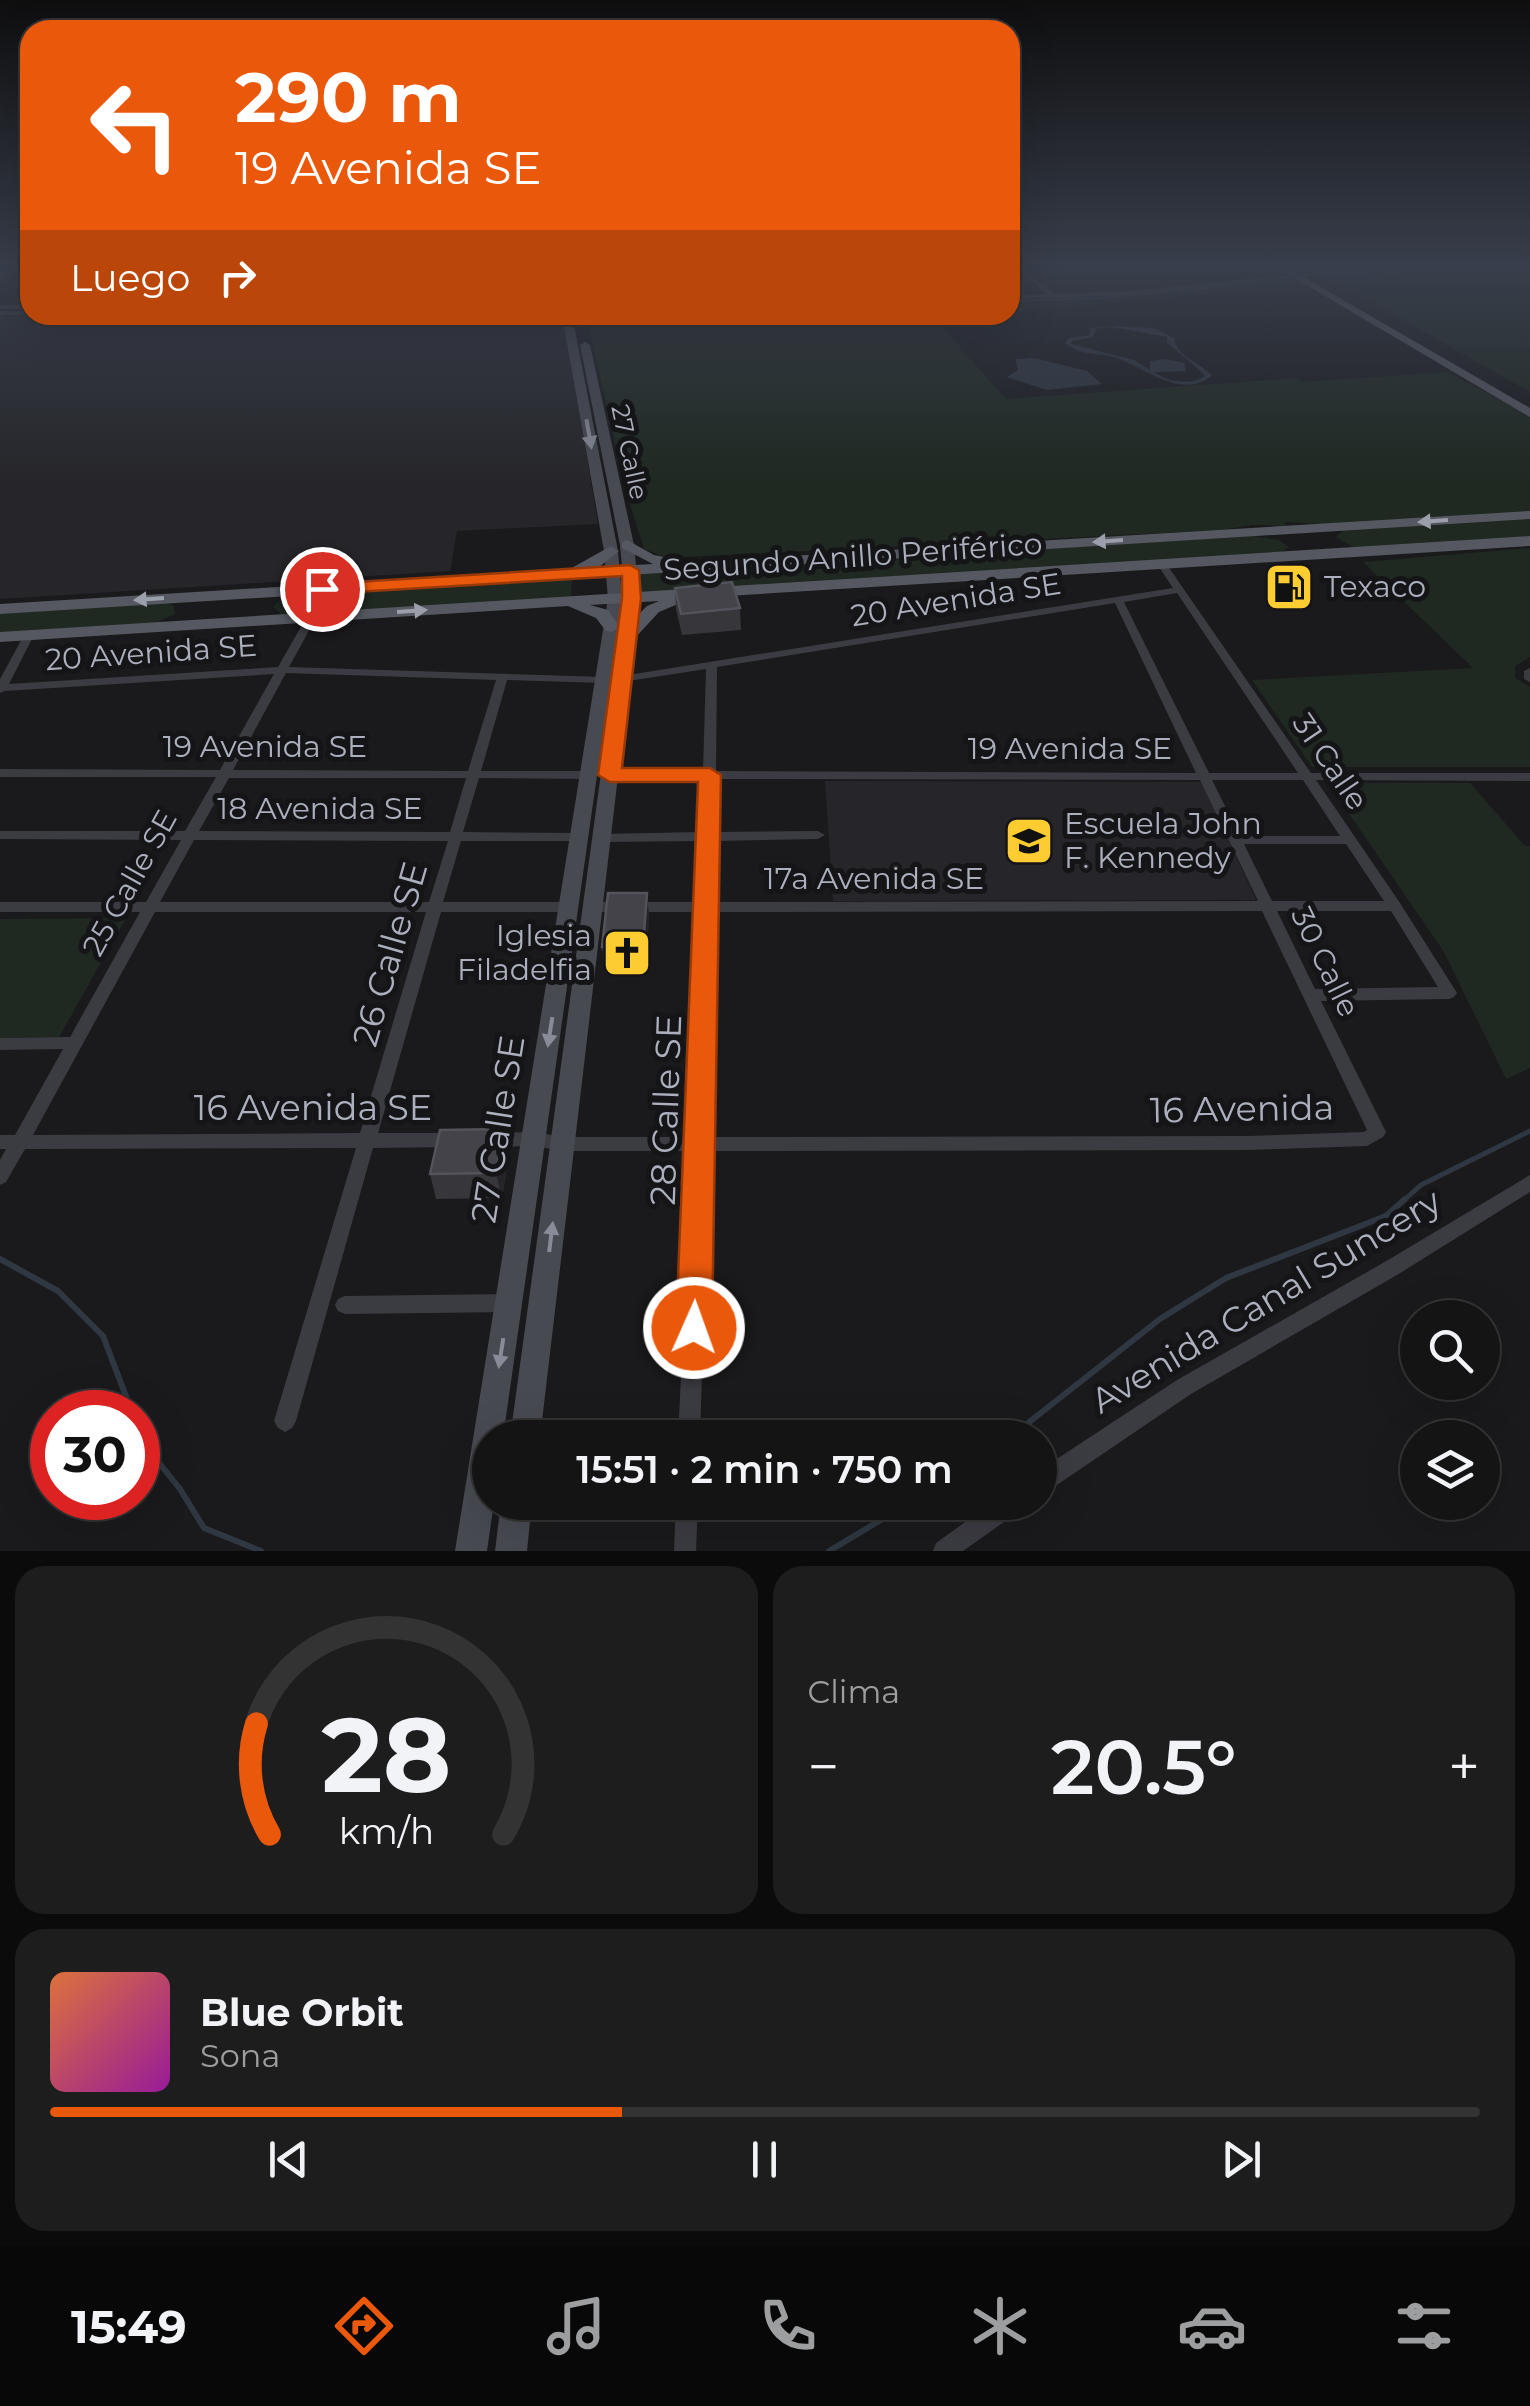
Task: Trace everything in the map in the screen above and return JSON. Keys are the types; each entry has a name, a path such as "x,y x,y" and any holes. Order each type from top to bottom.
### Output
{"main road":[{"name":"27 Calle","path":"578,339 619,548 623,599"},
{"path":"1406,339 1530,413"},
{"path":"1418,339 1530,402"},
{"path":"1455,370 1482,375"},
{"name":"Segundo Anillo Periférico","path":"0,609 1530,515"},
{"path":"1343,526 1334,537 1342,544 1370,551"},
{"path":"1250,532 1287,540 1296,548 1280,557"},
{"name":"Segundo Anillo Periférico","path":"0,637 1530,541"},
{"path":"538,576 594,564 619,548 664,562 794,560"},
{"path":"270,620 260,614 258,603 282,592"},
{"path":"554,602 593,610 620,631 662,604 710,593"},
{"path":"172,626 200,612 199,602 185,597"},
{"name":"27 Calle SE","path":"471,1551 534,1140 581,907 623,599"},
{"name":"27 Calle SE","path":"527,1420 562,1144 581,907"},
{"path":"511,1551 515,1520"}],"street":[{"name":"31 Calle","path":"1162,564 1395,906 1449,993 1312,994"},
{"name":"20 Avenida SE","path":"1,689 281,670 613,679 1179,590"},
{"name":"30 Calle","path":"1118,600 1377,1132"},
{"name":"25 Calle SE","path":"0,1177 9,1142 74,1043 311,618"},
{"path":"1,689 4,674 29,635"},
{"name":"28 Calle SE","path":"691,1420 712,664"},
{"name":"26 Calle SE","path":"285,1421 502,677"},
{"name":"19 Avenida SE","path":"0,773 1530,777"},
{"name":"18 Avenida SE","path":"0,835 818,835"},
{"path":"1235,840 1350,840"},
{"name":"17a Avenida SE","path":"0,907 1395,906"},
{"path":"0,1044 74,1043"},
{"name":"16 Avenida","path":"1106,1143 1367,1140 1377,1132"},
{"name":"16 Avenida SE","path":"9,1142 1106,1143"},
{"name":"Avenida Canal Suncery","path":"1057,1472 1184,1387 1530,1183"},
{"path":"344,1305 509,1304"},
{"path":"685,1551 686,1520"},
{"path":"944,1551 988,1520"}],"shaded area":[{"path":"0,339 567,339 598,524 457,531 450,571 0,599"},
{"path":"592,339 953,339 1006,399 1296,378 1302,382 1447,372 1530,415 1530,512 1324,524 1284,522 1286,526 666,558 644,549 628,498"},
{"path":"1081,339 1071,344 1134,360 1150,370 1150,361 1184,363 1186,371 1154,372 1172,380 1186,382 1205,376 1167,343 1167,339 1174,339 1184,354 1212,375 1201,382 1177,384 1117,358 1085,352 1065,343"},
{"path":"1437,339 1530,339 1530,392"},
{"path":"1034,358 1087,371 1102,384 1047,390 1007,377 1018,370 1015,359"},
{"path":"1530,516 1530,540 1355,549 1336,537 1346,528"},
{"path":"1253,536 1279,540 1289,547 1278,555 633,597 632,571"},
{"path":"1530,548 1530,657 1515,666 1515,678 1530,687 1530,767 1312,767 1252,680 1473,668 1363,562"},
{"path":"572,576 571,599 284,617 274,607 280,599 294,593"},
{"path":"164,602 174,606 175,614 153,624 0,633 0,612"},
{"name":"Escuela John F. Kennedy","path":"825,781 1202,782 1256,900 833,901"},
{"path":"1328,783 1470,783 1525,846 1530,846 1530,1068 1506,1079 1444,952"},
{"path":"126,918 59,1037 0,1038 0,919"}],"building":[{"path":"732,582 740,608 681,614 675,588"},
{"path":"608,893 647,893 643,946 602,947"},
{"path":"504,1129 496,1173 430,1174 440,1130"}],"waterway":[{"path":"1403,1201 1421,1185 1530,1131"},
{"path":"1032,1420 1160,1319 1226,1278 1386,1216 1405,1199"},
{"path":"0,1259 58,1291 103,1336 124,1390"},
{"path":"160,1464 204,1528 261,1551"},
{"path":"829,1551 881,1520"}],"place":[{"name":"Texaco","path":"1289,587"},
{"name":"Escuela John F. Kennedy","path":"1029,841"},
{"name":"Iglesia Filadelfia","path":"627,953"}],"route":[{"path":"322,589 630,570 632,598 610,775 710,775 694,1328"}]}
